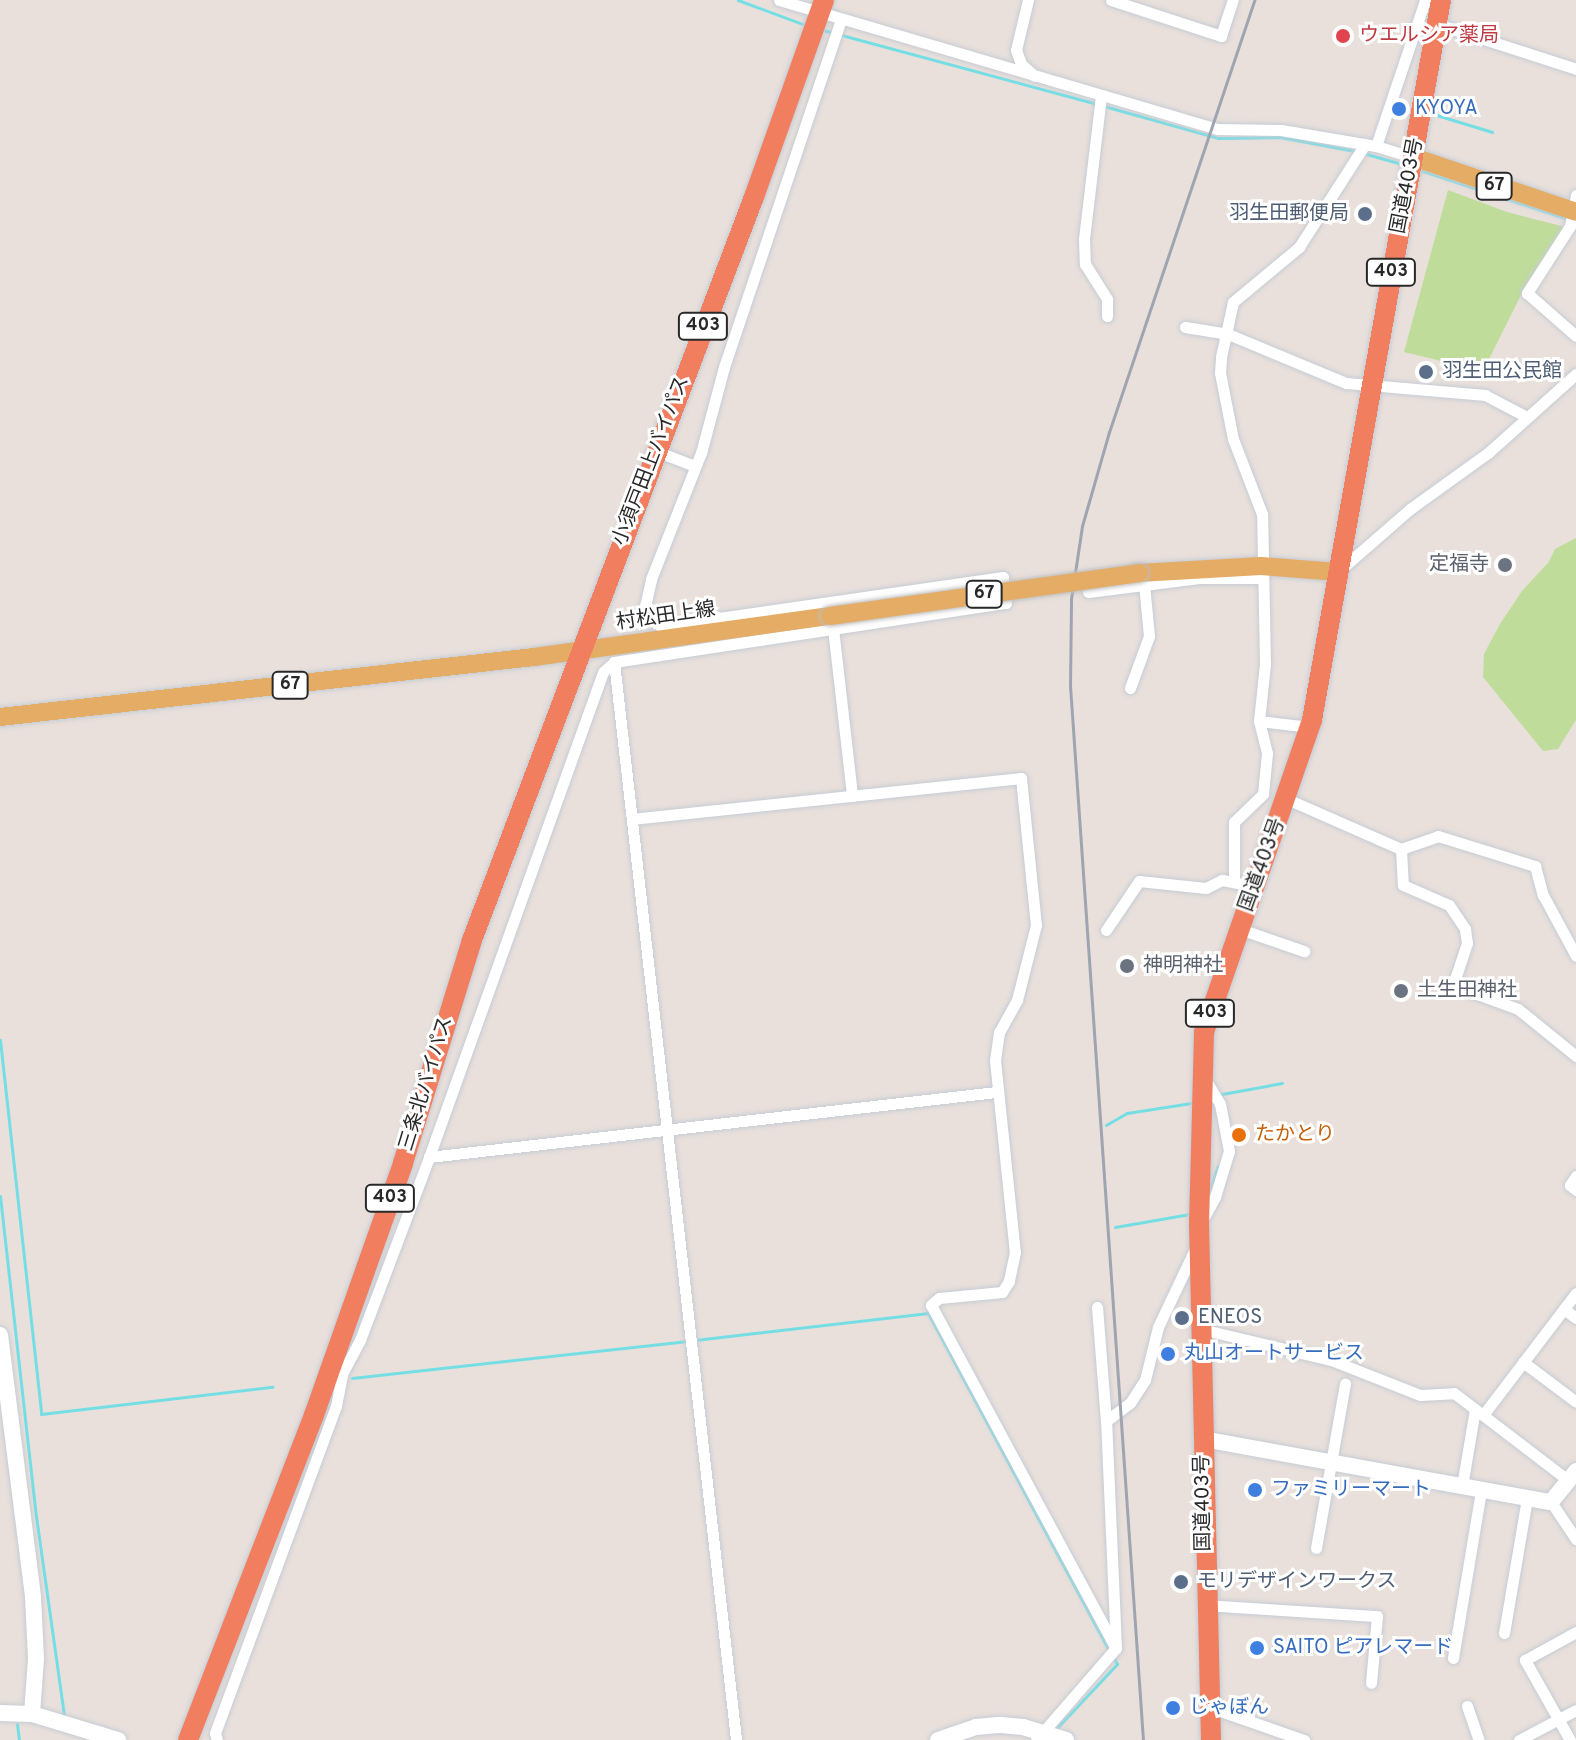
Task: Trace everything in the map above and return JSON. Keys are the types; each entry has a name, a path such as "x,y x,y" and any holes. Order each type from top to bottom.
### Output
{"highway":[{"name":"国道403号","path":"1211,1740 1200,1232 1204,1032 1240,929 1244,884 1287,799 1309,727 1441,0"},
{"name":"小須戸田上バイパス","path":"579,651 759,183 822,6"},
{"name":"三条北バイパス","path":"188,1740 314,1415 403,1163 472,940 579,651"}],"main road":[{"name":"67","path":"1413,157 1573,211"},
{"name":"村松田上線","path":"0,717 832,622 1141,578 1338,572"}],"street":[{"path":"779,0 822,6 841,19 1217,129 1281,130 1370,145 1413,157"},
{"path":"1028,0 1016,50 1021,64 1039,79"},
{"path":"1111,0 1221,36 1233,0"},
{"path":"1106,930 1139,881 1206,888 1222,880 1244,884 1234,822 1263,794 1267,753 1259,721 1265,664 1262,514 1238,458 1220,373 1233,302 1299,247 1353,162 1370,145 1425,0"},
{"path":"217,1740 215,1733 336,1406 342,1374 360,1340 429,1157 603,672 614,662 832,622 1006,603 1003,577 661,626 650,619 645,606 695,466 724,367 841,19"},
{"path":"1437,24 1576,69"},
{"path":"1101,96 1084,239 1085,264 1107,299 1107,316"},
{"path":"1573,211 1527,293 1576,336"},
{"path":"1185,327 1228,334 1346,383 1370,388 1485,395 1527,417"},
{"path":"1338,572 1410,509 1489,452 1575,375"},
{"path":"656,451 695,466"},
{"path":"1088,592 1141,578 1149,636 1130,688"},
{"path":"832,622 852,796"},
{"path":"614,662 736,1740"},
{"path":"1259,721 1309,727"},
{"path":"632,819 1021,778 1036,925 1017,1000 999,1032 996,1092 1015,1252 1009,1281 1002,1292 939,1298 931,1305 1116,1648"},
{"path":"1287,799 1401,849 1438,836 1535,866 1543,895 1576,956"},
{"path":"1401,849 1403,885 1449,905 1465,929 1467,943 1453,985 1518,1009 1576,1056"},
{"path":"1240,929 1304,951"},
{"path":"1106,1421 1130,1403 1145,1380 1158,1327 1215,1197 1229,1151 1220,1104 1201,1074"},
{"path":"429,1157 996,1092"},
{"path":"1576,1176 1570,1185 1576,1190"},
{"path":"1462,1486 1479,1412 1523,1362 1576,1293"},
{"path":"1040,1736 1116,1648 1106,1421 1097,1307"},
{"path":"1564,1309 1576,1318"},
{"path":"1201,1329 1331,1360 1420,1395 1454,1393 1571,1483 1551,1502"},
{"path":"0,1335 34,1611 32,1714"},
{"path":"1523,1362 1576,1402"},
{"path":"1316,1548 1345,1384"},
{"path":"1203,1439 1551,1502 1576,1539"},
{"path":"1453,1658 1481,1490"},
{"path":"1504,1633 1527,1498"},
{"path":"1206,1605 1377,1616 1371,1683"},
{"path":"1570,1740 1525,1660 1576,1632"},
{"path":"1467,1706 1479,1740"},
{"path":"1209,1707 1304,1740"},
{"path":"1519,1740 1576,1710"},
{"path":"0,1713 32,1714 118,1740"},
{"path":"938,1740 976,1727 1001,1725 1066,1740"}],"green space":[{"path":"1448,190 1507,212 1565,227 1522,293 1483,371 1404,352"},
{"path":"1576,538 1576,720 1558,749 1543,751 1483,677 1484,654 1522,591 1548,563 1555,549"}],"waterway":[{"path":"738,0 808,26"},
{"path":"823,30 1097,104"},
{"path":"1104,106 1218,138 1280,137 1355,151"},
{"path":"1430,113 1492,132"},
{"path":"1363,153 1405,165"},
{"path":"1420,170 1568,219"},
{"path":"0,1040 41,1414 272,1387"},
{"path":"1222,1094 1282,1083"},
{"path":"1106,1125 1127,1113 1191,1103"},
{"path":"1210,1189 1218,1166"},
{"path":"0,1196 35,1509 64,1716"},
{"path":"1115,1227 1190,1214"},
{"path":"695,1340 928,1313 1109,1650"},
{"path":"352,1378 688,1341"},
{"path":"1054,1731 1117,1664 1113,1657"},
{"path":"17,1724 19,1740"}],"railway":[{"path":"1143,1740 1070,686 1071,599 1082,526 1109,432 1254,0"}],"place":[{"name":"ウエルシア薬局","path":"1343,36"},
{"name":"KYOYA","path":"1399,109"},
{"name":"羽生田郵便局","path":"1365,214"},
{"name":"羽生田公民館","path":"1426,372"},
{"name":"定福寺","path":"1505,565"},
{"name":"神明神社","path":"1127,966"},
{"name":"土生田神社","path":"1401,991"},
{"name":"たかとり","path":"1239,1135"},
{"name":"ENEOS","path":"1182,1318"},
{"name":"丸山オートサービス","path":"1168,1354"},
{"name":"ファミリーマート","path":"1255,1490"},
{"name":"モリデザインワークス","path":"1181,1582"},
{"name":"SAITO ピアレマード","path":"1257,1648"},
{"name":"じゃぼん","path":"1173,1708"}]}
